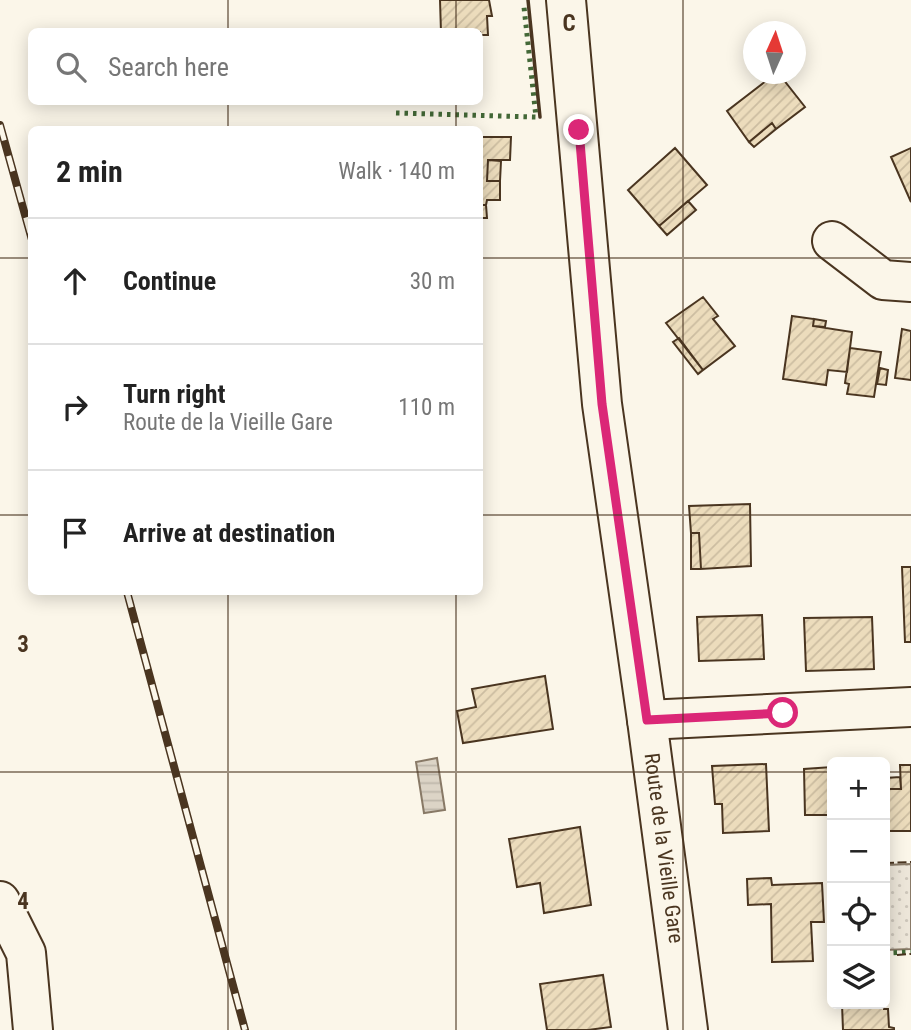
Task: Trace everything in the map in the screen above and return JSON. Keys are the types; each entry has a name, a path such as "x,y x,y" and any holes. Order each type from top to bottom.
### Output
{"street":[{"name":"Route de la Vieille Gare","path":"566,0 602,404 688,1030"},
{"path":"832,241 883,280 911,282"},
{"path":"647,720 911,707"},
{"path":"0,901 26,953 33,1030"}],"shaded area":[{"path":"437,758 445,810 424,813 416,762"},
{"path":"911,864 911,949 890,950 890,865"}],"building":[{"path":"440,0 489,0 492,16 487,16 488,35 483,35 483,28 441,28"},
{"path":"762,84 787,84 805,107 776,129 772,123 749,142 727,111"},
{"path":"772,123 776,129 754,147 749,142"},
{"path":"483,137 511,137 510,160 488,160 487,181 500,181 500,200 487,200 486,205 483,205"},
{"path":"675,148 707,185 659,226 628,190"},
{"path":"911,148 911,202 891,157"},
{"path":"488,160 501,161 500,181 487,181"},
{"path":"688,201 696,210 667,235 659,226"},
{"path":"483,205 486,205 487,218 483,218"},
{"path":"703,297 718,316 713,319 735,346 703,370 666,323"},
{"path":"792,316 814,319 813,326 852,332 847,372 828,370 826,385 783,379"},
{"path":"814,319 826,321 825,327 813,326"},
{"path":"902,329 911,331 911,380 895,378"},
{"path":"679,338 703,370 698,374 673,342"},
{"path":"850,348 881,352 874,397 847,394 849,384 845,383"},
{"path":"880,368 888,370 886,385 877,384"},
{"path":"750,504 751,566 701,569 699,533 691,533 689,506"},
{"path":"691,533 699,533 701,569 691,569"},
{"path":"902,567 911,567 911,642 905,642"},
{"path":"762,615 764,659 699,661 697,617"},
{"path":"872,617 874,669 806,671 804,618"},
{"path":"545,676 553,729 463,743 457,711 476,707 472,689"},
{"path":"766,764 769,831 723,833 722,804 715,804 712,766"},
{"path":"900,765 911,765 911,831 890,831 890,789 901,789"},
{"path":"827,767 827,815 805,815 804,769"},
{"path":"900,777 901,789 890,789 890,778"},
{"path":"580,827 591,905 544,913 540,883 517,887 509,839"},
{"path":"771,878 772,885 822,883 824,922 811,922 813,961 772,962 771,904 748,905 747,879"},
{"path":"603,975 611,1027 547,1030 540,984"},
{"path":"842,1009 888,1009 889,1027 894,1028 894,1030 843,1030"}],"railway":[{"path":"0,125 28,226"},
{"path":"128,595 245,1030"}],"hedge":[{"path":"396,113 536,117 524,7"},
{"path":"890,953 911,952"}],"fence":[{"path":"890,863 911,862"},
{"path":"897,955 911,954"}],"wall":[{"path":"528,0 540,117"}],"route":[{"path":"579,130 602,404 647,720 783,713"}]}
